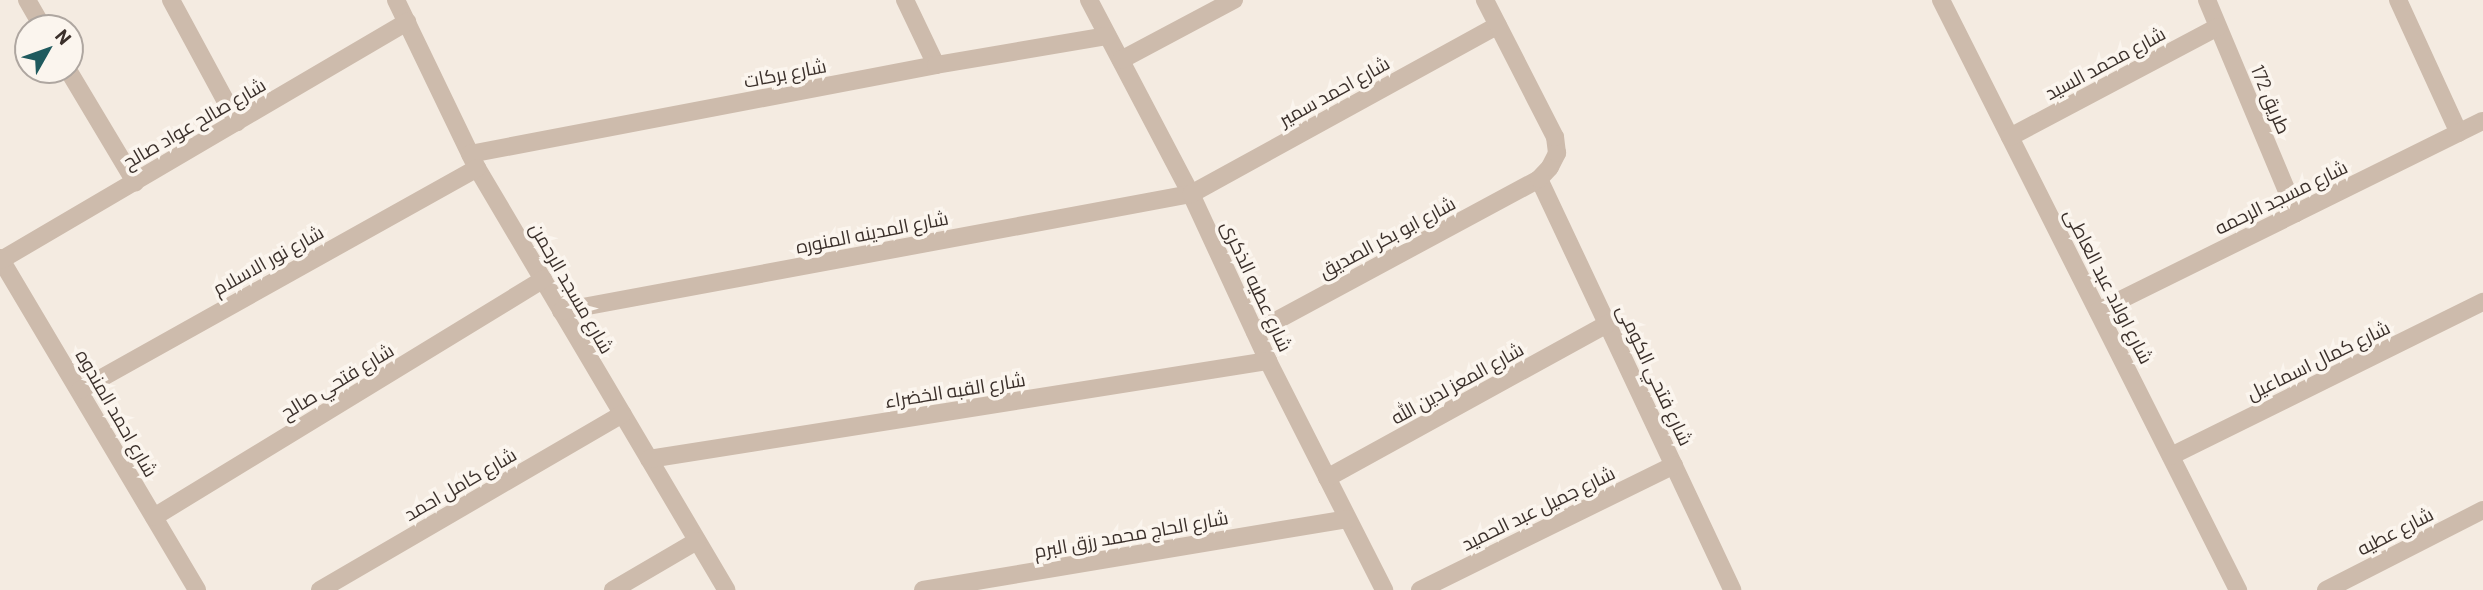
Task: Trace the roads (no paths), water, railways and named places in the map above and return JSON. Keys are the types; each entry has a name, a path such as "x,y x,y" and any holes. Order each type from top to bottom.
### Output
{"street":[{"path":"171,0 237,122"},
{"name":"شارع مسجد الرحمن","path":"396,0 474,161 727,590"},
{"path":"905,0 936,65"},
{"name":"شارع عطيه الذكرى","path":"1089,0 1191,194 1268,361 1384,590"},
{"path":"1121,60 1234,0"},
{"path":"1485,0 1555,137 1557,153 1550,167 1539,179"},
{"name":"شارع اولاد عبد العاطى","path":"1941,0 2238,590"},
{"name":"طريق 172","path":"2207,0 2296,213"},
{"path":"2398,0 2459,132"},
{"name":"شارع صالح عواد صالح","path":"1,259 407,22"},
{"name":"شارع احمد سمير","path":"1191,194 1498,25"},
{"name":"شارع محمد السيد","path":"2010,137 2218,27"},
{"name":"شارع بركات","path":"474,161 936,65 1108,36"},
{"path":"76,84 135,182"},
{"name":"شارع مسجد الرحمه","path":"2098,312 2483,121"},
{"name":"شارع نور الاسلام","path":"80,390 474,161"},
{"name":"شارع فتحي الكومى","path":"1539,179 1732,590"},
{"name":"شارع ابو بكر الصديق","path":"1255,332 1539,179"},
{"name":"شارع المدينه المنوره","path":"561,311 1191,194"},
{"name":"شارع احمد المندوه","path":"1,259 197,590"},
{"name":"شارع فتحي صالح","path":"154,517 543,280"},
{"name":"شارع كمال اسماعيل","path":"2171,456 2483,302"},
{"name":"شارع المعز لدين الله","path":"1327,478 1607,324"},
{"name":"شارع القبه الخضراء","path":"649,460 1268,361"},
{"name":"شارع كامل احمد","path":"320,590 622,414"},
{"name":"شارع جميل عبد الحميد","path":"1420,590 1674,465"},
{"name":"شارع عطيه","path":"2326,590 2483,510"},
{"name":"شارع الحاج محمد رزق البرم","path":"922,590 1347,519"},
{"path":"613,590 697,541"}]}
